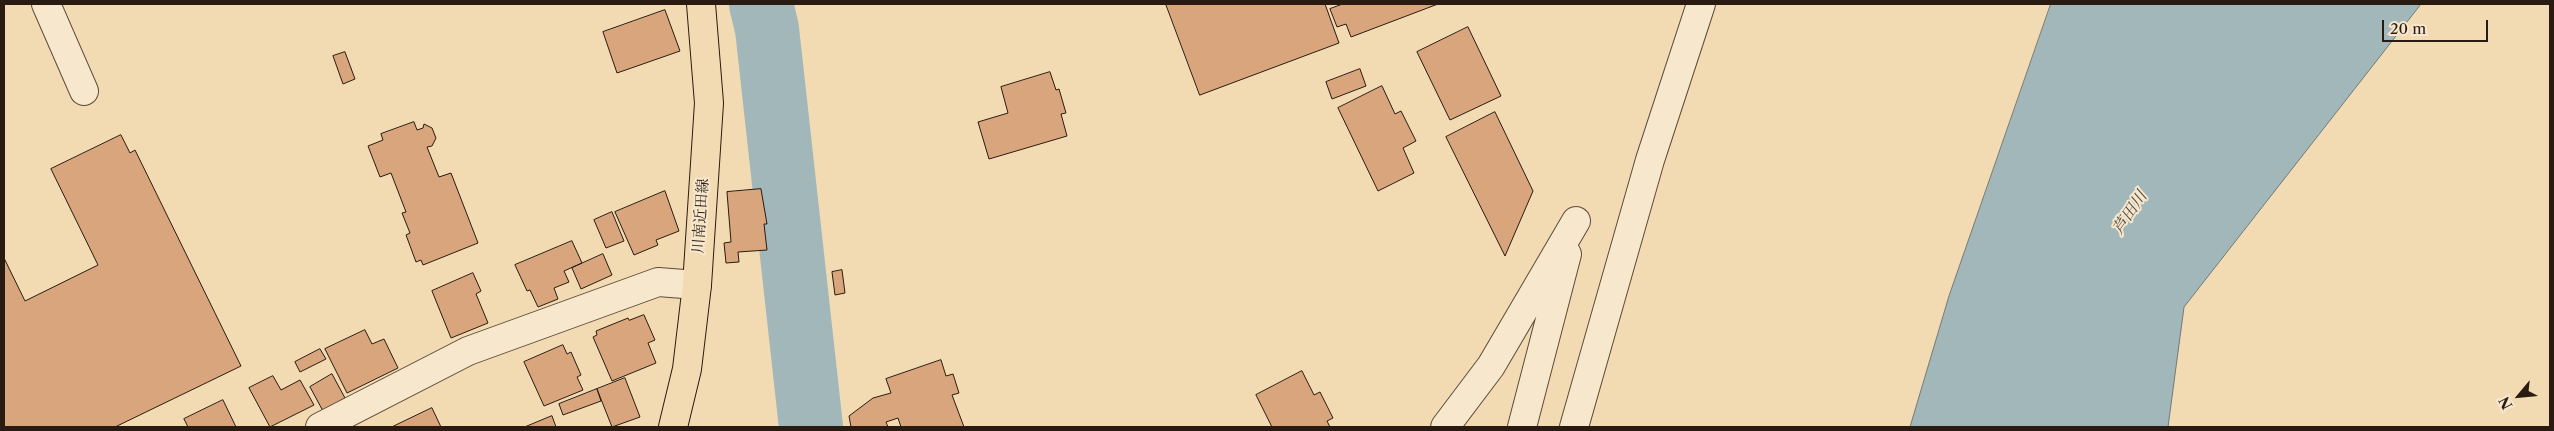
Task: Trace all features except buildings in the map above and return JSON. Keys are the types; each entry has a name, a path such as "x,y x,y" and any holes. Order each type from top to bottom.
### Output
{"main road":[{"name":"川南近田線","path":"673,427 687,369 697,285 709,103 701,4"}],"street":[{"path":"46,4 84,91"},
{"path":"1574,427 1650,160 1701,4"},
{"path":"1445,427 1491,366 1576,221 1522,427"},
{"path":"320,427 468,351 658,282 697,285"}],"water":[{"name":"芦田川","path":"2051,4 2421,4 2184,307 2168,427 1910,427 1949,296"}],"waterway":[{"path":"761,4 767,29 811,427"}]}
